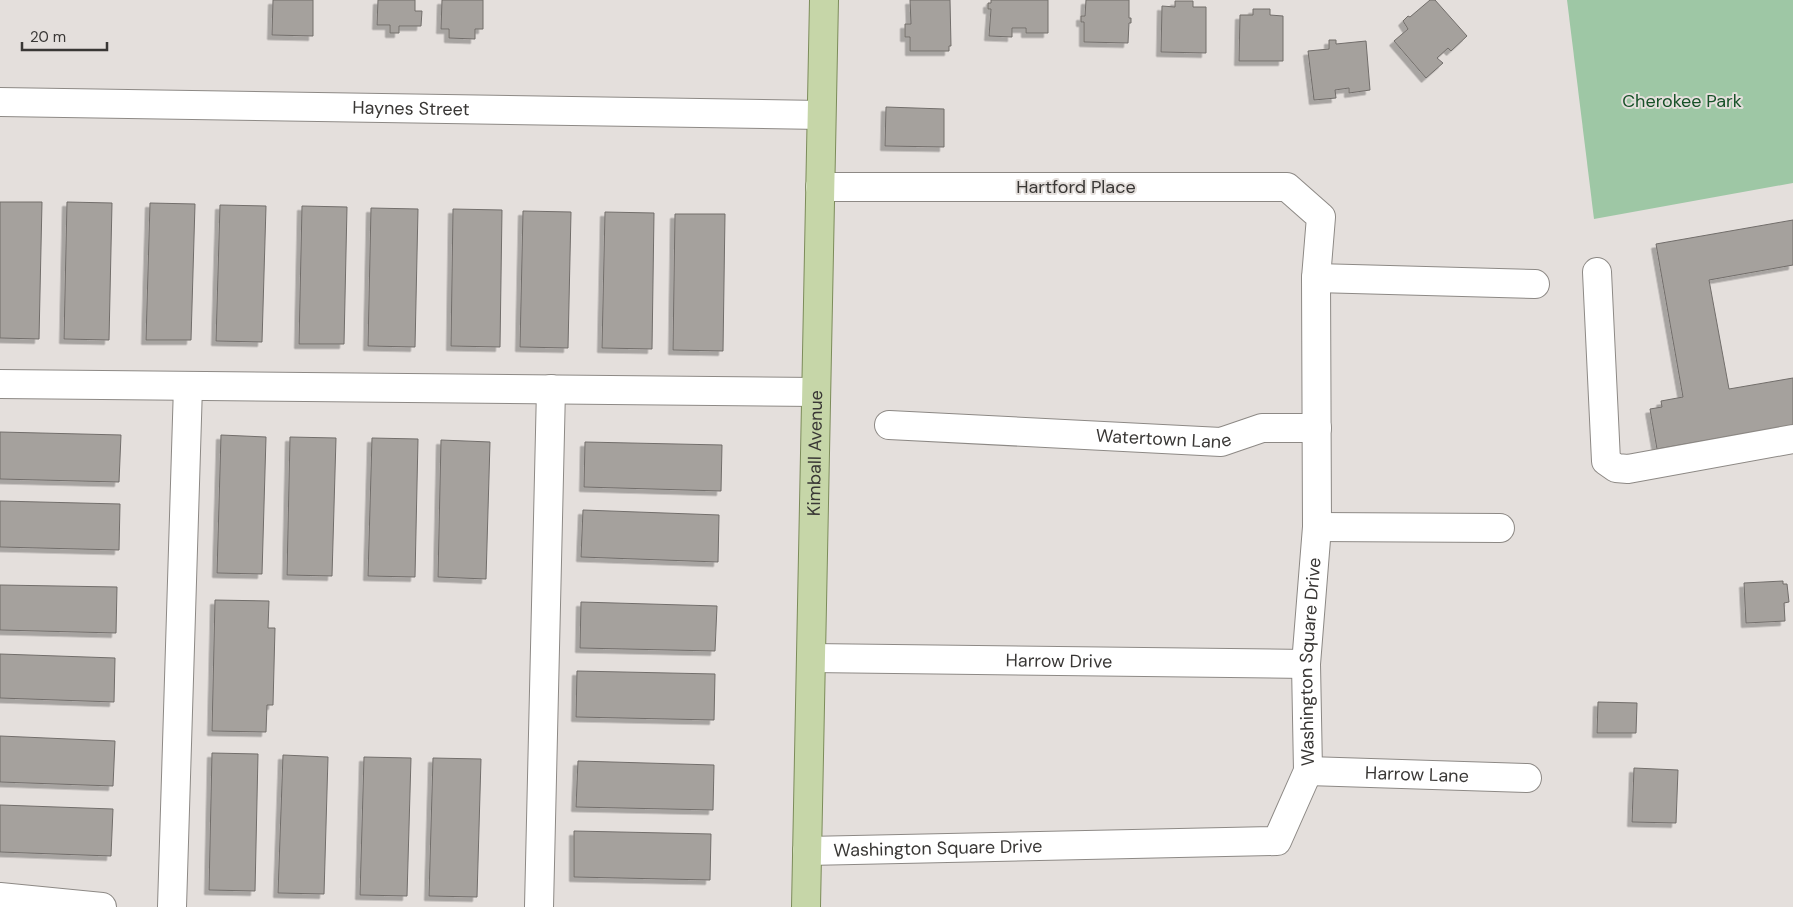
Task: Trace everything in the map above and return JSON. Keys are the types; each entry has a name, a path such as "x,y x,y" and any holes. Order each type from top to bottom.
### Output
{"main road":[{"name":"Kimball Avenue","path":"806,907 824,0"}],"street":[{"name":"Haynes Street","path":"0,102 822,116"},
{"name":"Hartford Place","path":"820,187 1287,187 1321,217"},
{"name":"Washington Square Drive","path":"807,851 1277,840 1308,772 1306,664 1317,527 1316,278 1321,217"},
{"path":"1597,272 1606,461 1616,468 1628,469 1793,439"},
{"path":"1316,278 1535,284"},
{"path":"0,384 816,392"},
{"path":"172,907 188,386"},
{"path":"539,907 551,390"},
{"name":"Watertown Lane","path":"889,425 1221,442 1262,428 1317,428"},
{"path":"1317,527 1500,528"},
{"name":"Harrow Drive","path":"811,658 1306,664"},
{"name":"Harrow Lane","path":"1308,772 1527,778"},
{"path":"0,897 102,907"}],"green space":[{"name":"Cherokee Park","path":"1567,0 1793,0 1793,183 1594,219"}],"building":[{"path":"273,0 313,0 313,36 272,35"},
{"path":"378,0 415,0 415,11 422,11 421,26 399,26 399,33 390,33 390,25 377,25"},
{"path":"442,0 483,0 483,29 475,29 475,39 449,38 449,29 441,29"},
{"path":"910,0 950,0 951,46 949,46 949,51 910,51 910,37 905,37 905,24 911,24"},
{"path":"991,0 1048,0 1048,33 1026,33 1026,28 1012,28 1012,37 989,36 991,9 988,9 988,3 991,3"},
{"path":"1086,0 1129,0 1129,18 1131,18 1131,23 1129,23 1128,43 1084,42 1084,22 1081,22 1081,16 1085,16"},
{"path":"1430,0 1435,0 1467,36 1451,51 1448,48 1437,58 1443,63 1426,78 1394,41 1408,29 1403,21"},
{"path":"1175,1 1193,1 1193,7 1206,7 1206,53 1161,52 1162,6 1175,7"},
{"path":"1253,9 1270,9 1270,15 1283,16 1283,61 1239,61 1240,15 1253,15"},
{"path":"1329,40 1336,40 1336,44 1366,41 1370,90 1349,93 1349,88 1335,90 1336,98 1314,100 1308,51 1329,49"},
{"path":"886,107 944,109 944,147 885,146"},
{"path":"0,202 42,202 39,339 0,338"},
{"path":"67,202 112,203 109,340 64,339"},
{"path":"150,203 195,204 191,340 146,340"},
{"path":"220,205 266,206 262,342 216,341"},
{"path":"302,206 347,207 344,344 299,344"},
{"path":"371,208 418,209 415,347 368,346"},
{"path":"453,209 502,210 500,347 451,346"},
{"path":"523,211 571,212 568,348 520,347"},
{"path":"605,212 654,213 652,349 602,348"},
{"path":"675,214 725,214 723,351 673,350"},
{"path":"1793,220 1793,265 1709,280 1729,389 1793,378 1793,425 1657,449 1650,409 1662,407 1661,401 1683,397 1656,244"},
{"path":"0,432 121,435 119,482 0,479"},
{"path":"221,435 266,437 262,574 217,573"},
{"path":"290,437 336,438 332,576 287,575"},
{"path":"372,438 418,439 415,577 368,576"},
{"path":"441,440 490,442 486,579 438,577"},
{"path":"585,442 722,445 721,491 584,487"},
{"path":"0,501 120,504 119,550 0,547"},
{"path":"583,510 719,515 718,562 581,557"},
{"path":"1783,581 1783,584 1787,584 1789,602 1784,603 1785,621 1746,623 1744,583"},
{"path":"0,585 117,587 116,633 0,630"},
{"path":"215,600 269,601 268,628 275,628 273,705 267,705 266,732 212,731"},
{"path":"581,602 717,606 715,651 580,648"},
{"path":"0,654 115,658 114,702 0,698"},
{"path":"577,671 715,674 714,720 576,717"},
{"path":"1598,702 1637,703 1636,733 1597,733"},
{"path":"0,736 115,741 113,786 0,782"},
{"path":"212,753 258,754 255,891 209,890"},
{"path":"283,755 328,757 324,894 278,893"},
{"path":"364,757 411,758 407,896 360,895"},
{"path":"433,758 481,759 477,897 429,896"},
{"path":"578,761 714,765 713,810 576,807"},
{"path":"1634,768 1678,770 1676,823 1632,822"},
{"path":"0,805 113,809 111,856 0,852"},
{"path":"574,831 711,834 710,880 574,877"}]}
